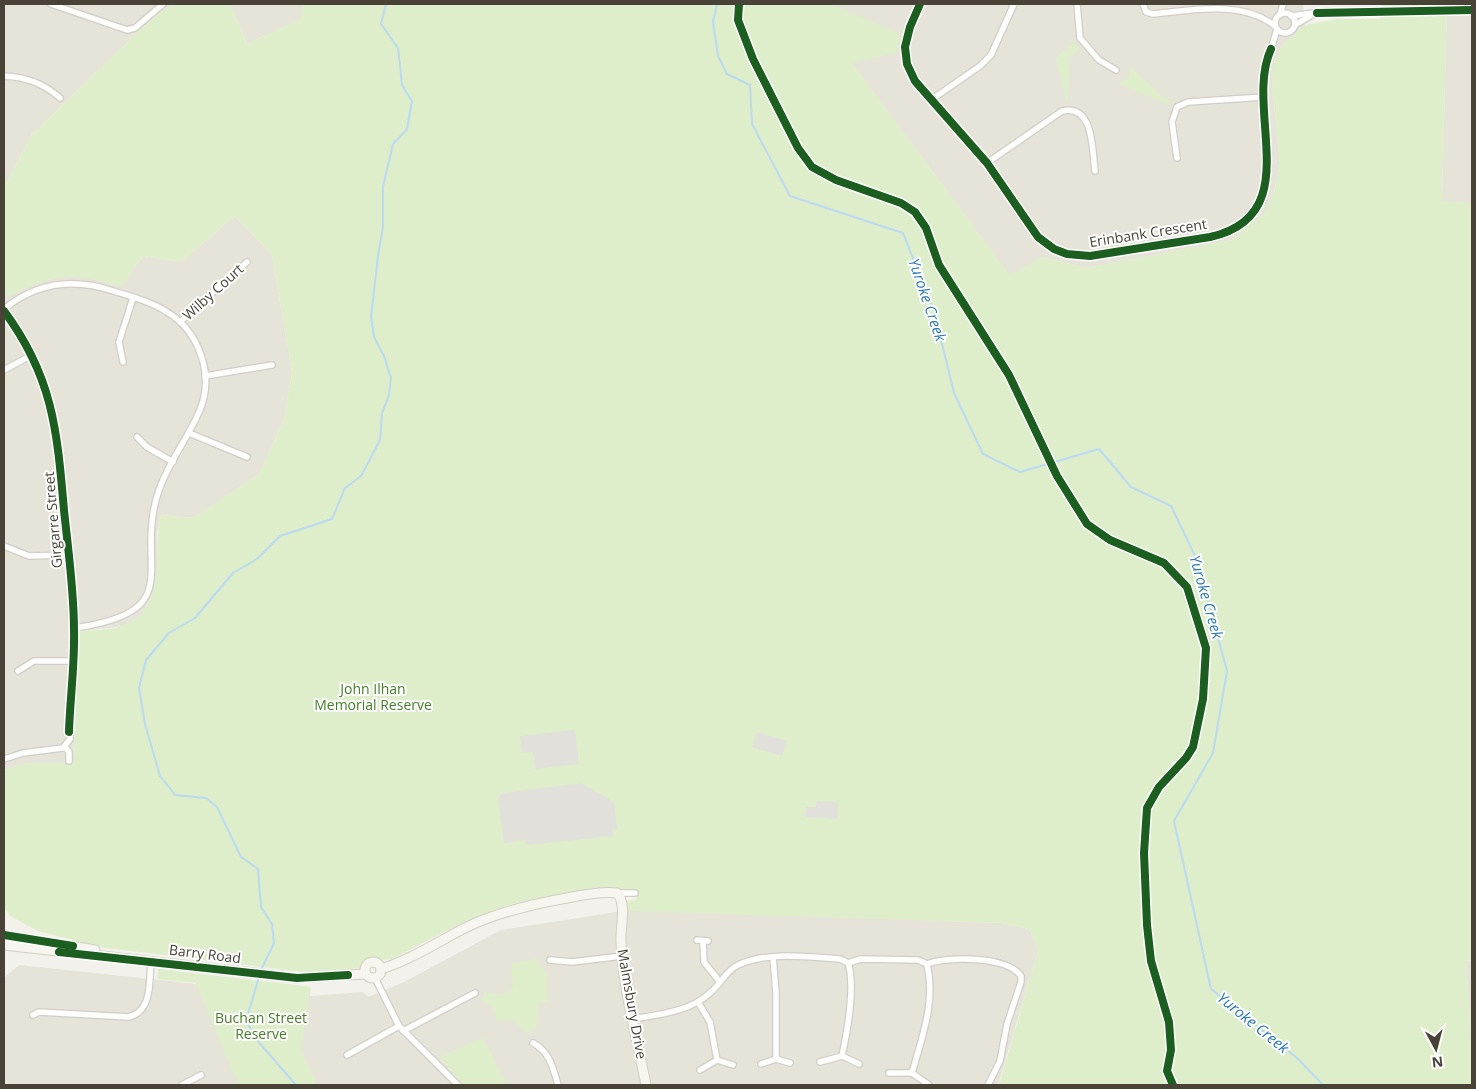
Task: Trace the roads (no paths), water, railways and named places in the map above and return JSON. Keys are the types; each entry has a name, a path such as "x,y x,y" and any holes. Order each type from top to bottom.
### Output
{"street":[{"path":"51,4 127,30 135,28 163,4"},
{"path":"72,11 75,4"},
{"name":"Erinbank Crescent","path":"920,4 907,37 906,55 915,81 988,163 1032,230 1046,244 1067,254 1090,256 1219,235 1235,228 1256,208 1263,194 1267,174 1264,73 1276,28"},
{"path":"931,100 976,69 991,55 1014,4"},
{"path":"1077,4 1080,38 1099,60 1116,70"},
{"path":"1143,4 1146,12 1150,14 1233,7 1260,15 1279,16 1317,13 1472,10"},
{"path":"1276,28 1284,4"},
{"path":"1284,4 1295,25"},
{"path":"1260,15 1286,34 1295,25 1317,13"},
{"name":"Erinbank Crescent","path":"1271,49 1286,34"},
{"path":"4,76 25,78 48,88 60,98"},
{"path":"1176,158 1172,122 1173,114 1177,107 1188,102 1264,97"},
{"path":"988,163 1062,111 1073,110 1083,114 1086,119 1095,171"},
{"name":"Wilby Court","path":"180,322 247,262"},
{"path":"4,310 34,290 61,284 92,285 133,298 160,308 180,322 199,351 205,376 201,409 173,462 155,502 152,521 152,576 144,598 133,611 119,619 74,628"},
{"path":"123,362 119,342 133,298"},
{"name":"Girgarre Street","path":"4,310 32,355 45,384 55,422 74,628 70,740 66,747"},
{"path":"4,370 32,355"},
{"path":"205,376 272,365"},
{"path":"189,433 246,457"},
{"path":"136,437 146,447 173,462"},
{"path":"4,546 29,556 68,555"},
{"path":"18,671 34,661 74,661"},
{"path":"4,759 23,753 66,747 69,761"},
{"name":"Malmsbury Drive","path":"616,893 621,901 622,956 646,1085"},
{"path":"381,969 403,962 469,926 529,904 572,897 635,893"},
{"name":"Barry Road","path":"4,935 138,959"},
{"path":"702,941 704,962 720,982"},
{"name":"Barry Road","path":"4,945 270,975 319,978 370,976"},
{"path":"4,952 38,948"},
{"path":"550,960 572,962 622,956"},
{"path":"773,957 776,993 776,1059"},
{"path":"633,1019 674,1012 698,1002 713,991 738,965 773,957 840,959 848,963 861,959 918,960 927,964 939,960 989,961 1014,970 1021,976 1021,982 1007,1024 1000,1061 988,1085"},
{"path":"33,1015 39,1012 129,1017 138,1015 143,1011 147,998 150,960"},
{"path":"381,969 377,963 372,962 365,966 401,1028 458,1085"},
{"path":"842,1056 848,1026 848,963"},
{"path":"912,1073 930,1005 932,989 927,964"},
{"path":"370,976 380,974 381,969"},
{"path":"347,1055 475,993"},
{"path":"698,1002 710,1022 717,1060"},
{"path":"533,1043 542,1048 551,1060 558,1085"},
{"path":"820,1062 842,1056 859,1064"},
{"path":"761,1064 776,1059 790,1063"},
{"path":"700,1070 717,1060 733,1065"},
{"path":"888,1073 912,1073 929,1085"},
{"path":"182,1085 201,1075"}],"waterway":[{"path":"261,970 274,943 272,924 261,907 258,869 241,857 217,807 206,798 175,795 160,776 145,724 139,688 146,660 169,633 195,618 233,573 257,559 280,536 332,519 345,488 361,476 380,440 382,413 389,395 391,378 384,356 374,337 371,317 383,227 383,186 393,144 407,129 412,101 402,85 398,48 381,24 386,4"},
{"name":"Yuroke Creek","path":"717,4 713,22 718,56 727,74 750,85 752,124 790,196 903,233 934,311 954,393 983,454 1020,472 1099,449 1131,487 1171,506 1197,560 1227,671 1213,753 1174,821 1211,989 1297,1058 1323,1085"},
{"path":"259,977 246,1021 256,1039 296,1085"}],"park label":[{"name":"John Ilhan Memorial Reserve","path":"373,698"},
{"name":"Buchan Street Reserve","path":"261,1026"}]}
